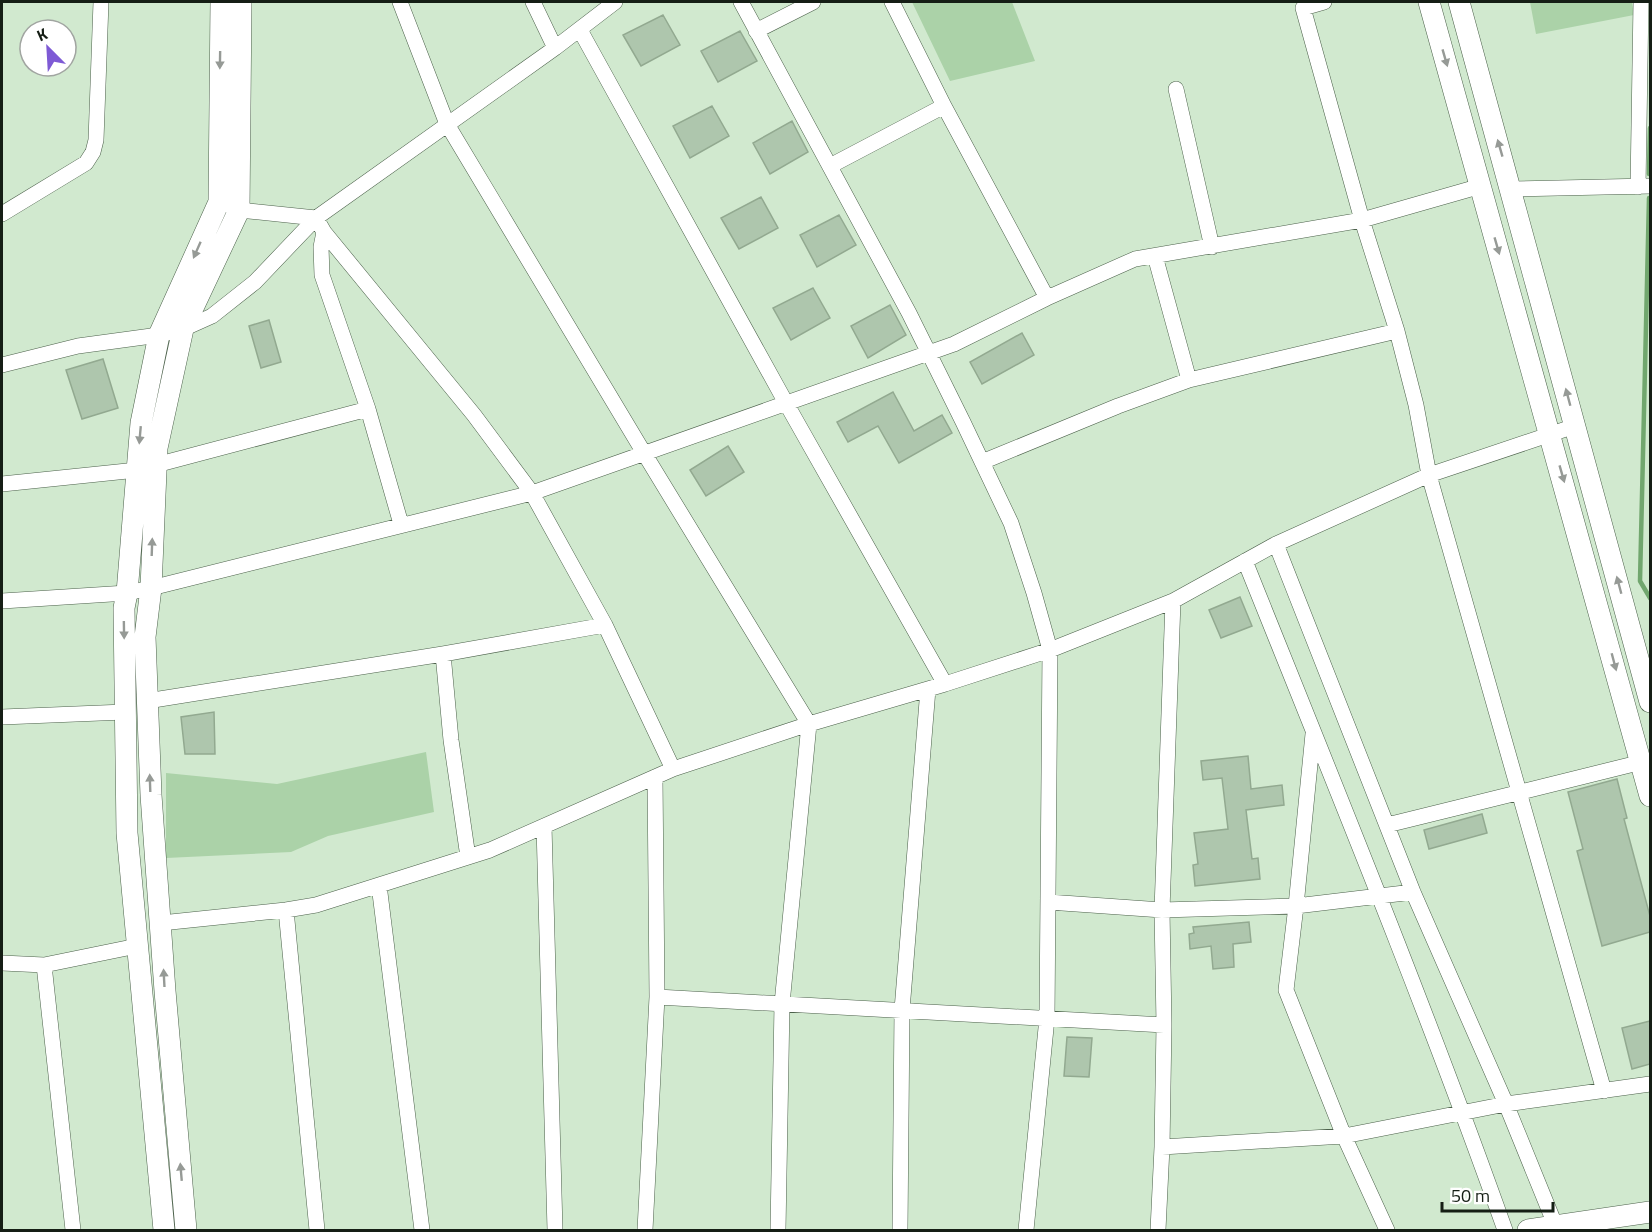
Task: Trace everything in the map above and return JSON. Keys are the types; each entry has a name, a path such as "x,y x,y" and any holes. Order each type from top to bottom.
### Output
{"street":[{"path":"2,214 86,163 93,152 96,140 101,2"},
{"path":"186,1230 165,992 151,795 145,637 151,588 146,467 141,423 159,335 219,202 221,2"},
{"path":"164,1230 127,833 124,608 146,467 157,448 183,329 239,210 241,2"},
{"path":"400,2 447,124 809,724 782,1004 778,1230"},
{"path":"533,2 555,48"},
{"path":"2,364 78,345 159,335 183,329 212,316 255,282 316,218 580,30 615,2"},
{"path":"741,2 929,353 982,462 1011,524 1050,650 1047,1018 1026,1230"},
{"path":"756,31 813,2"},
{"path":"892,2 944,106 1047,298"},
{"path":"1324,2 1303,8 1362,220 1397,331 1416,405 1430,475 1605,1091"},
{"path":"1429,2 1650,796"},
{"path":"1459,2 1575,426 1647,678 1650,702"},
{"path":"1512,189 1644,187 1641,2"},
{"path":"580,30 786,403 945,684"},
{"path":"1176,89 1212,246"},
{"path":"830,166 944,106"},
{"path":"2,602 151,588 532,493 954,344 1047,298 1135,259 1362,220 1480,186"},
{"path":"219,202 239,210 316,218"},
{"path":"316,218 324,232 474,415 532,493 605,625 673,769"},
{"path":"324,232 321,247 322,275 368,409 401,524"},
{"path":"1155,256 1189,380"},
{"path":"982,462 1118,406 1189,380 1397,331"},
{"path":"2,484 146,467 368,409"},
{"path":"161,923 316,905 490,850 673,769 809,724 1050,650 1173,601 1276,544 1430,475 1575,426"},
{"path":"1276,544 1413,892 1506,1104 1556,1227"},
{"path":"1245,561 1380,896 1463,1111 1505,1230"},
{"path":"1158,1230 1164,1024 1162,910 1173,601"},
{"path":"147,701 443,654 605,625"},
{"path":"443,654 451,740 468,857"},
{"path":"900,1230 902,1010 928,689"},
{"path":"2,717 125,712"},
{"path":"1313,731 1286,990 1344,1137 1388,1230"},
{"path":"1388,825 1642,762"},
{"path":"645,1230 657,997 655,777"},
{"path":"544,826 555,1230"},
{"path":"378,885 422,1230"},
{"path":"1048,902 1162,910 1296,906 1413,892"},
{"path":"286,910 317,1230"},
{"path":"2,963 44,965 136,945"},
{"path":"44,965 73,1230"},
{"path":"657,997 1164,1024"},
{"path":"1162,1147 1344,1137 1463,1111 1650,1084"},
{"path":"1528,1230 1650,1212"}],"green space":[{"path":"912,2 1012,2 1035,61 950,81"},
{"path":"1530,2 1632,2 1634,15 1536,34"},
{"path":"426,752 434,812 328,836 291,852 166,858 166,773 277,784"}],"building":[{"path":"663,15 680,45 641,66 623,35"},
{"path":"740,31 757,61 718,82 701,51"},
{"path":"712,106 729,136 690,158 673,126"},
{"path":"792,121 808,152 770,174 753,143"},
{"path":"761,197 778,228 739,249 721,218"},
{"path":"839,215 856,245 817,267 800,235"},
{"path":"813,288 830,318 791,340 773,308"},
{"path":"890,305 906,335 868,358 851,326"},
{"path":"269,320 281,362 261,368 249,326"},
{"path":"1022,333 1034,355 982,384 970,362"},
{"path":"103,359 118,408 82,419 66,370"},
{"path":"893,392 914,431 942,415 952,433 899,463 878,426 848,442 837,422"},
{"path":"728,446 744,472 706,496 690,470"},
{"path":"1240,597 1252,626 1221,638 1209,610"},
{"path":"214,712 215,754 185,754 181,717"},
{"path":"1248,756 1251,789 1282,785 1284,805 1246,810 1252,859 1258,858 1260,879 1195,886 1193,865 1198,864 1194,833 1228,829 1222,778 1203,780 1201,761"},
{"path":"1617,779 1627,818 1624,819 1650,916 1650,932 1602,946 1577,851 1583,849 1568,792"},
{"path":"1482,814 1487,833 1429,849 1424,830"},
{"path":"1249,922 1251,942 1233,944 1234,967 1213,969 1211,946 1190,949 1189,934 1194,933 1193,927"},
{"path":"1650,1021 1650,1064 1632,1069 1622,1028"},
{"path":"1067,1037 1092,1038 1089,1077 1064,1076"}],"waterway":[{"path":"1649,174 1650,128"},
{"path":"1649,198 1640,581 1650,598"}]}
